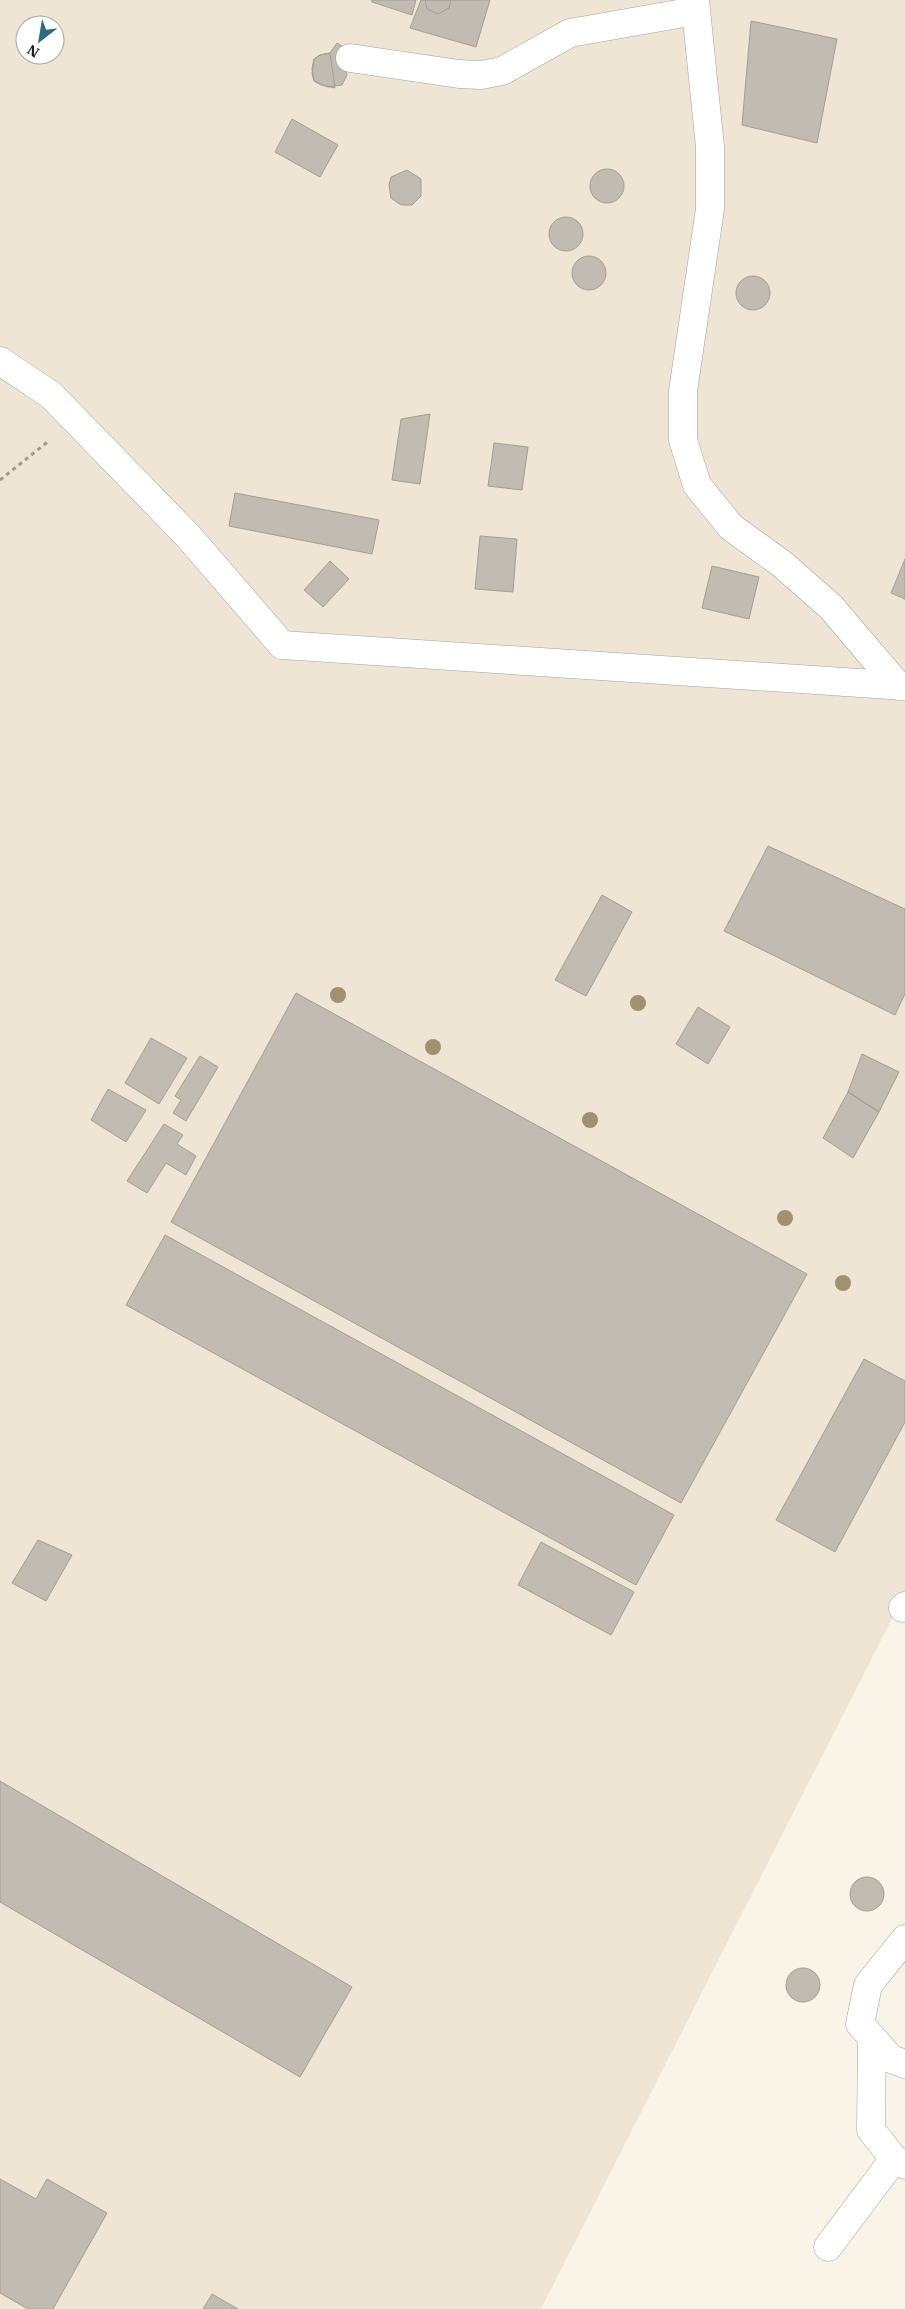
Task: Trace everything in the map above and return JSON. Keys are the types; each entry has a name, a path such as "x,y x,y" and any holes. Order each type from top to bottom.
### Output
{"street":[{"path":"350,58 458,74 481,75 502,71 570,33 695,5 710,147 710,209 683,391 683,440 697,485 731,528 782,564 831,608 902,686"},
{"path":"0,361 51,395 188,537 282,645 902,686"},
{"path":"905,1939 868,1985 860,2024 891,2059 905,2064"},
{"path":"828,2247 899,2162 872,2130 872,2038"}],"path":[{"path":"0,480 75,420"}],"shaded area":[{"path":"0,0 905,0 905,1593 541,2309 0,2309"}],"building":[{"path":"372,0 416,0 412,15 372,2"},
{"path":"421,0 490,0 476,47 410,28"},
{"path":"425,0 451,0 449,8 438,14 427,9"},
{"path":"751,21 837,39 817,143 742,125"},
{"path":"337,43 345,48 343,59 347,75 342,85 328,87 314,81 312,69 314,59 320,55 330,53"},
{"path":"330,53 335,88 321,85 314,81 312,74 314,59 320,55"},
{"path":"292,119 338,145 320,177 275,152"},
{"path":"607,169 619,174 624,186 619,198 607,203 595,198 590,186 595,174"},
{"path":"407,170 421,179 421,196 412,205 401,205 391,198 389,185 391,177"},
{"path":"566,217 578,222 583,234 578,246 566,251 554,246 549,234 554,222"},
{"path":"589,256 601,261 606,273 601,285 589,290 577,285 572,273 577,261"},
{"path":"753,276 765,281 770,293 765,305 753,310 741,305 736,293 741,281"},
{"path":"430,414 420,484 392,480 401,419"},
{"path":"494,443 528,447 522,490 488,486"},
{"path":"235,493 379,520 372,554 229,526"},
{"path":"480,536 517,539 513,592 475,589"},
{"path":"905,559 905,599 891,593"},
{"path":"330,561 349,579 323,607 304,590"},
{"path":"712,566 759,577 749,619 702,608"},
{"path":"768,846 905,909 905,994 895,1015 724,931"},
{"path":"602,895 632,912 586,996 555,980"},
{"path":"296,993 807,1274 681,1503 171,1222"},
{"path":"698,1007 730,1027 708,1064 676,1044"},
{"path":"151,1038 187,1058 159,1104 125,1083"},
{"path":"862,1054 899,1072 879,1112 848,1092"},
{"path":"200,1056 218,1067 186,1121 173,1113 181,1100 175,1096"},
{"path":"108,1089 146,1110 126,1142 91,1120"},
{"path":"848,1092 879,1112 853,1158 823,1138"},
{"path":"164,1124 183,1135 177,1144 196,1156 186,1175 166,1163 147,1193 127,1181"},
{"path":"165,1235 674,1515 636,1585 126,1305"},
{"path":"864,1359 905,1381 905,1422 835,1552 776,1520"},
{"path":"38,1540 72,1555 46,1601 12,1583"},
{"path":"541,1542 634,1592 611,1635 518,1585"},
{"path":"0,1781 352,1987 300,2077 0,1902"},
{"path":"867,1877 879,1882 884,1894 879,1906 867,1911 855,1906 850,1894 855,1882"},
{"path":"803,1968 815,1973 820,1985 815,1997 803,2002 791,1997 786,1985 791,1973"},
{"path":"0,2179 36,2199 47,2179 107,2213 53,2309 28,2309 0,2293"},
{"path":"212,2294 238,2309 203,2309"}]}
